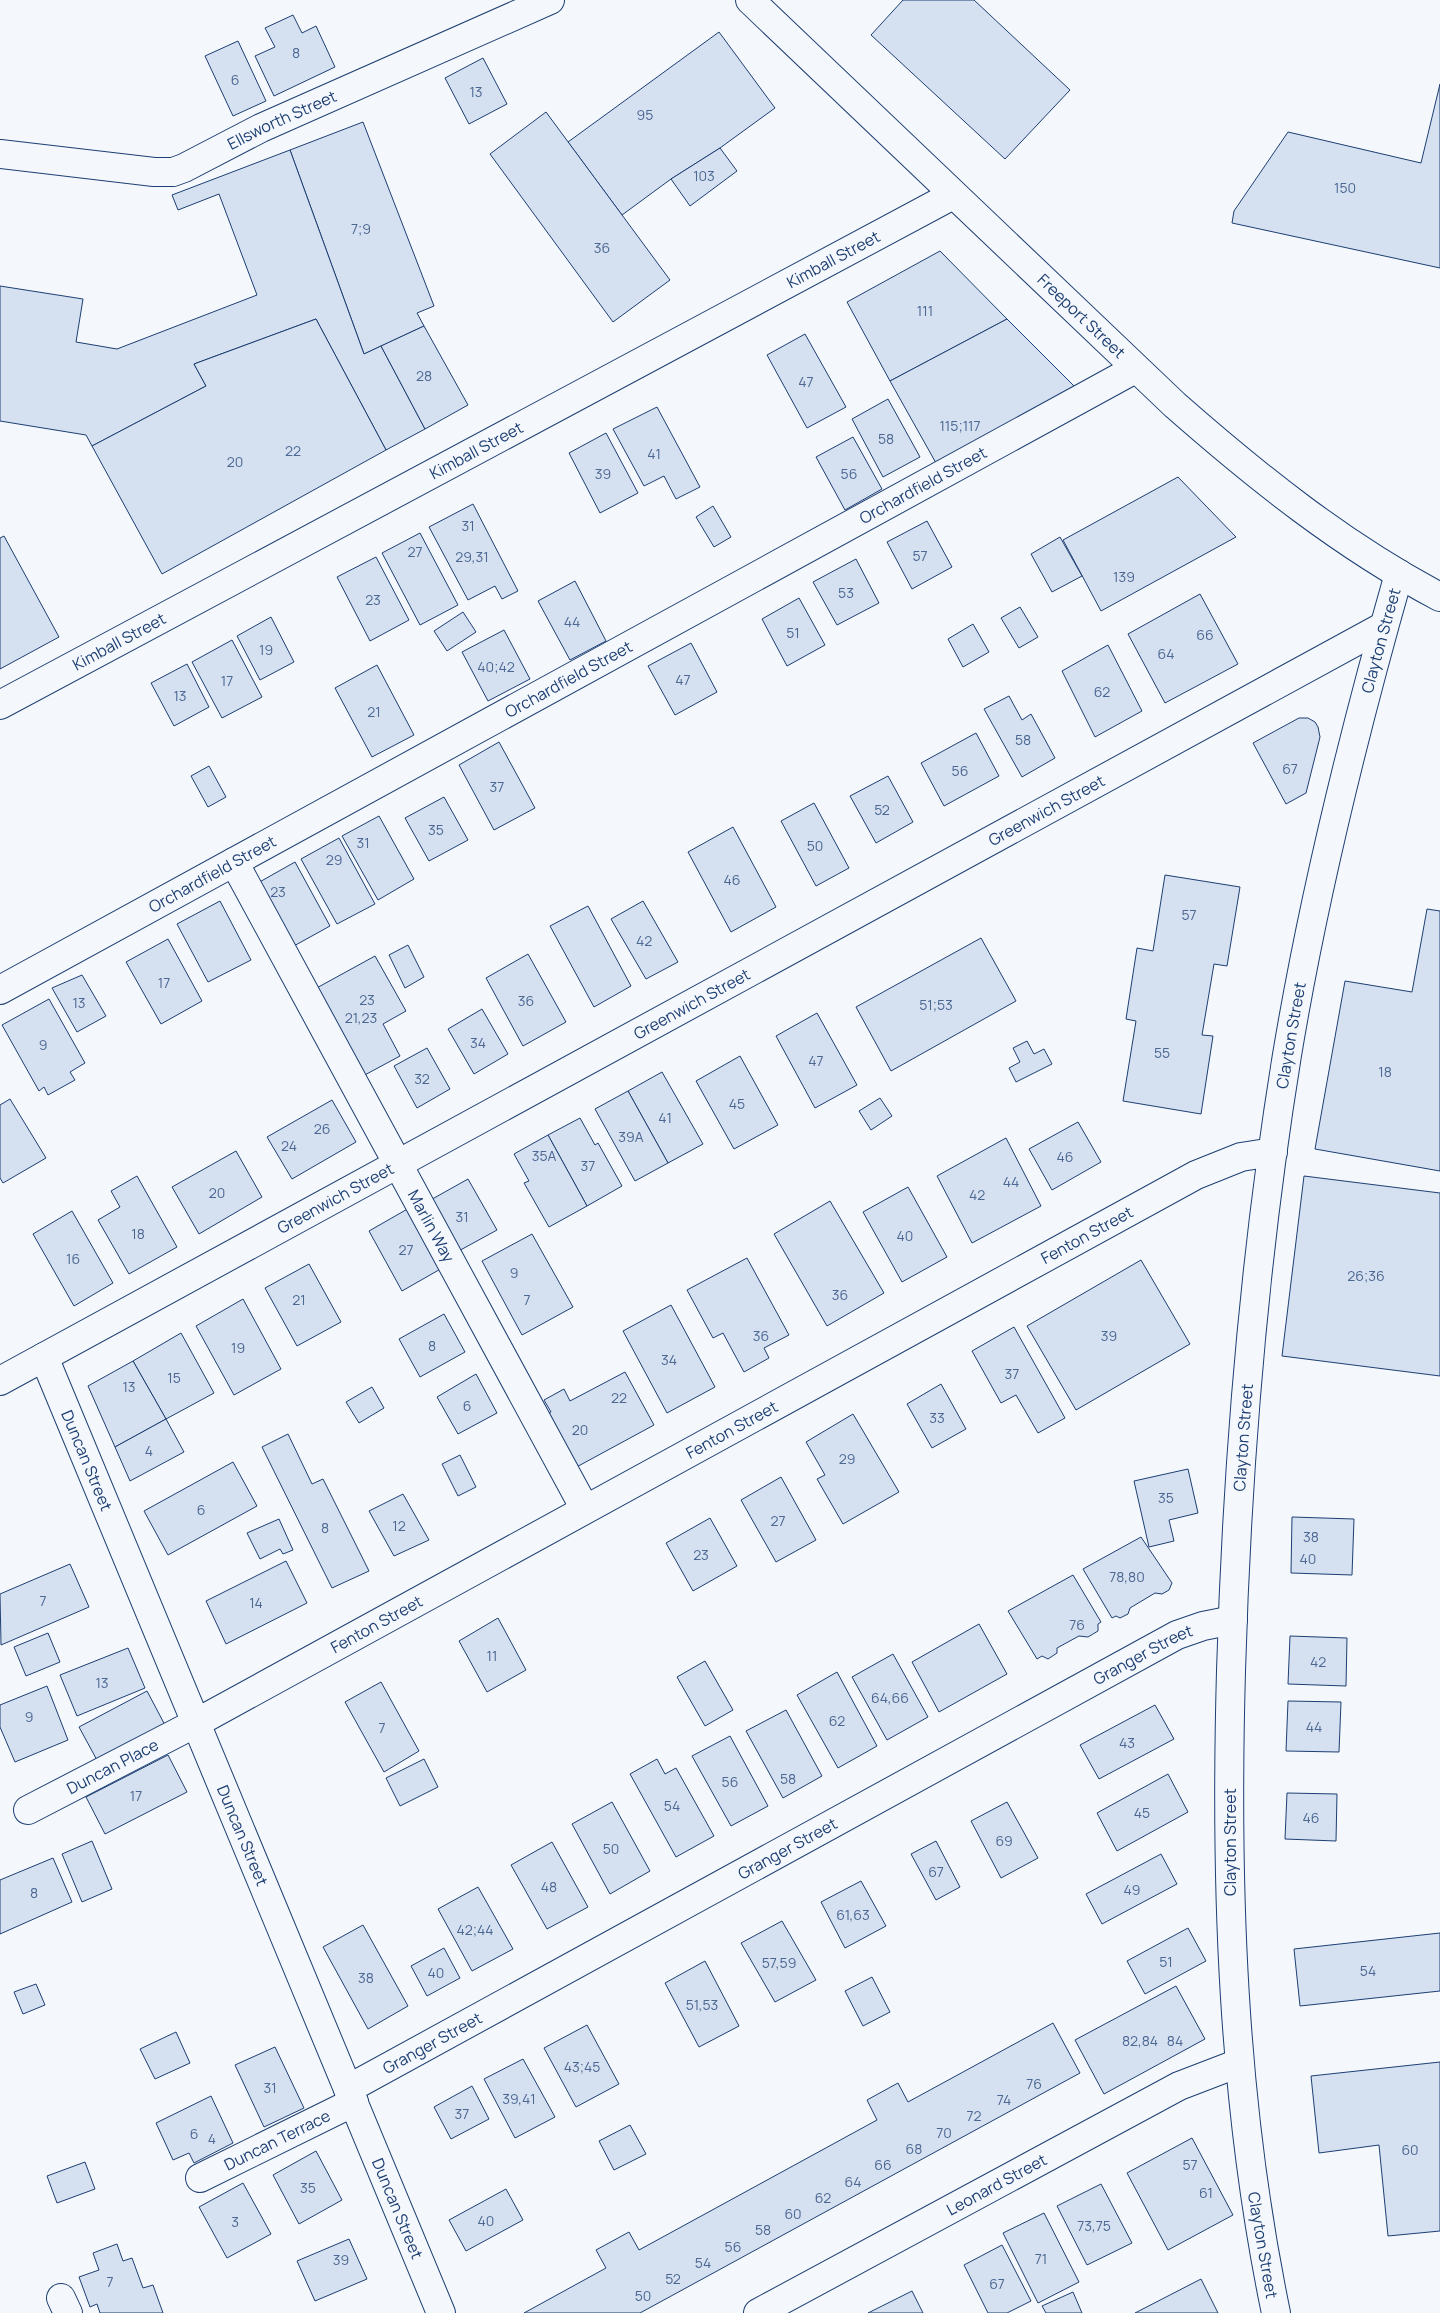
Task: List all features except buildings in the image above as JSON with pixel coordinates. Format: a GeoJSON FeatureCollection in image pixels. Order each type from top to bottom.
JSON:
{"type":"FeatureCollection","features":[{"type":"Feature","properties":{"kind":"street","name":"Ellsworth Street"},"geometry":{"type":"LineString","coordinates":[[0,154],[154,172],[173,172],[261,128],[550,0]]}},
{"type":"Feature","properties":{"kind":"street","name":"Freeport Street"},"geometry":{"type":"LineString","coordinates":[[750,0],[1135,369],[1247,467],[1334,532],[1399,574],[1440,597]]}},
{"type":"Feature","properties":{"kind":"street","name":"Kimball Street"},"geometry":{"type":"LineString","coordinates":[[0,705],[953,195]]}},
{"type":"Feature","properties":{"kind":"street","name":"Orchardfield Street"},"geometry":{"type":"LineString","coordinates":[[0,990],[1135,369]]}},
{"type":"Feature","properties":{"kind":"street","name":"Clayton Street"},"geometry":{"type":"LineString","coordinates":[[1276,2313],[1249,2162],[1239,2062],[1230,1883],[1230,1721],[1233,1620],[1246,1400],[1273,1152],[1295,1011],[1318,894],[1384,626],[1399,574]]}},
{"type":"Feature","properties":{"kind":"street","name":"Greenwich Street"},"geometry":{"type":"LineString","coordinates":[[0,1381],[1384,626]]}},
{"type":"Feature","properties":{"kind":"street","name":"Marlin Way"},"geometry":{"type":"LineString","coordinates":[[234,862],[585,1510]]}},
{"type":"Feature","properties":{"kind":"street","name":"Fenton Street"},"geometry":{"type":"LineString","coordinates":[[196,1723],[1196,1175],[1241,1157],[1273,1152]]}},
{"type":"Feature","properties":{"kind":"street","name":"Duncan Street"},"geometry":{"type":"LineString","coordinates":[[44,1357],[441,2313]]}},
{"type":"Feature","properties":{"kind":"street","name":"Granger Street"},"geometry":{"type":"LineString","coordinates":[[351,2095],[1176,1635],[1203,1626],[1233,1620]]}},
{"type":"Feature","properties":{"kind":"street","name":"Duncan Place"},"geometry":{"type":"LineString","coordinates":[[28,1810],[196,1723]]}},
{"type":"Feature","properties":{"kind":"street","name":"Leonard Street"},"geometry":{"type":"LineString","coordinates":[[758,2313],[1179,2086],[1239,2062]]}},
{"type":"Feature","properties":{"kind":"street","name":"Duncan Terrace"},"geometry":{"type":"LineString","coordinates":[[200,2178],[351,2095]]}}]}
